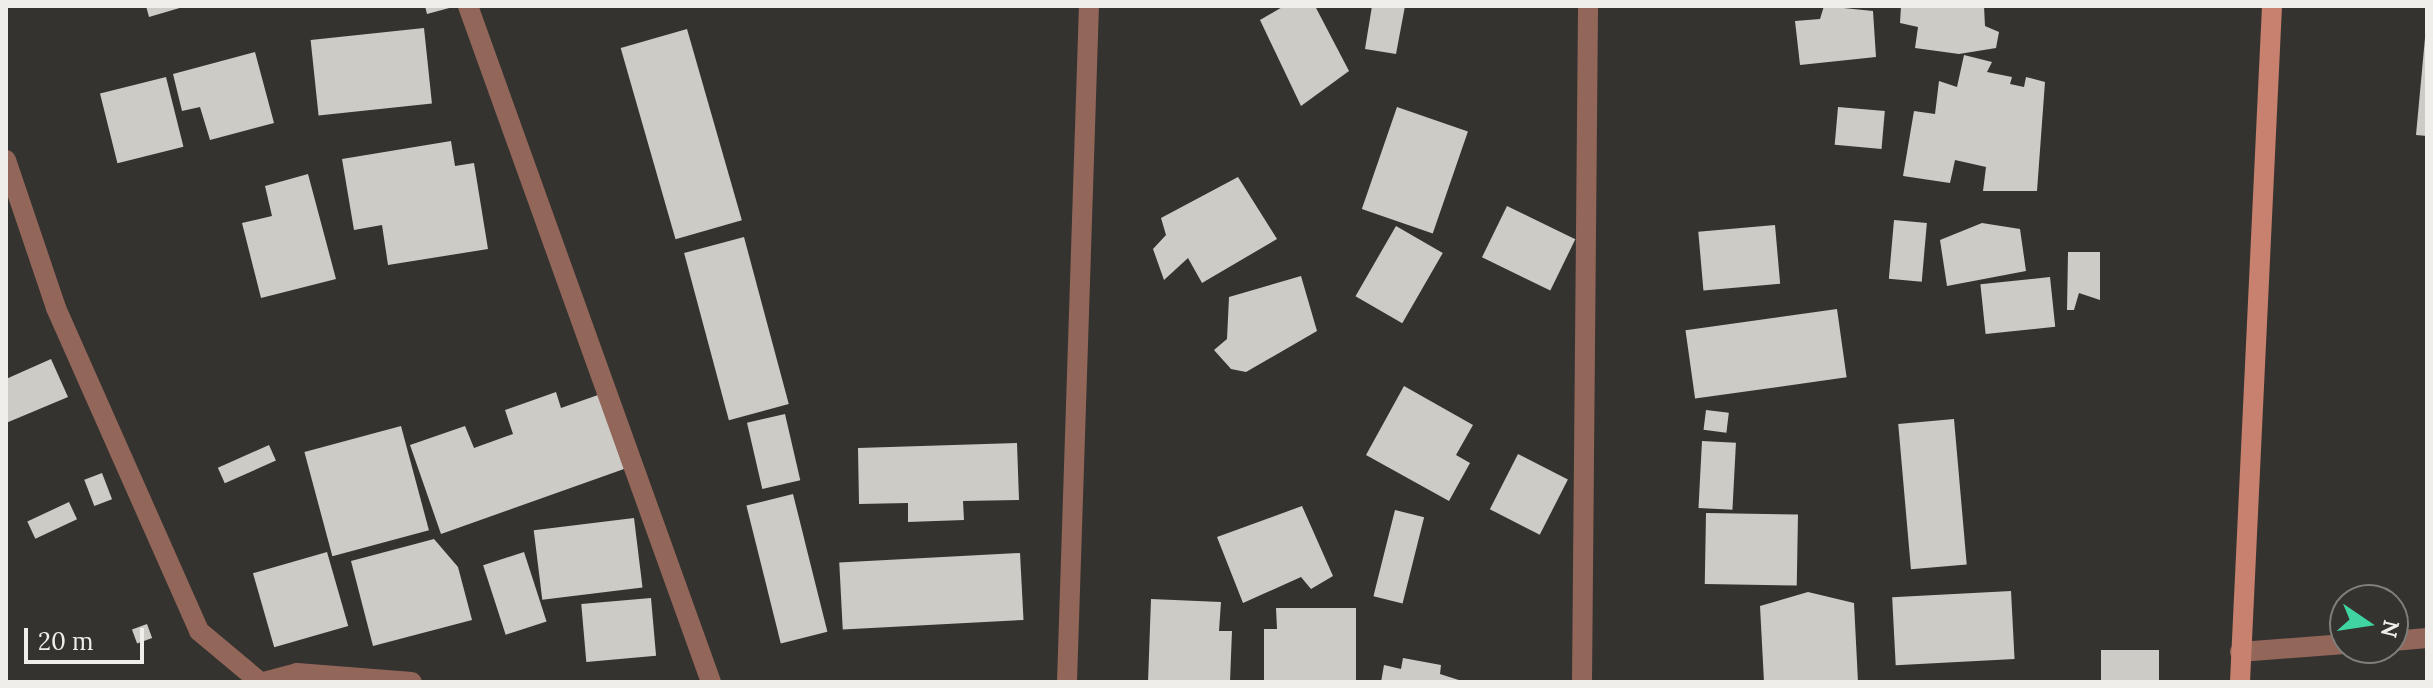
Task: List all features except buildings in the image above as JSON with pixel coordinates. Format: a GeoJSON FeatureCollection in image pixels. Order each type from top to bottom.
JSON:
{"type":"FeatureCollection","features":[{"type":"Feature","properties":{"kind":"main road"},"geometry":{"type":"LineString","coordinates":[[2240,682],[2272,6]]}},
{"type":"Feature","properties":{"kind":"street"},"geometry":{"type":"LineString","coordinates":[[468,6],[711,682]]}},
{"type":"Feature","properties":{"kind":"street"},"geometry":{"type":"LineString","coordinates":[[1067,682],[1089,6]]}},
{"type":"Feature","properties":{"kind":"street"},"geometry":{"type":"LineString","coordinates":[[1582,682],[1588,6]]}},
{"type":"Feature","properties":{"kind":"street"},"geometry":{"type":"LineString","coordinates":[[6,160],[56,308],[199,631],[262,682],[297,673],[412,682]]}},
{"type":"Feature","properties":{"kind":"street"},"geometry":{"type":"LineString","coordinates":[[2240,652],[2329,645]]}}]}
